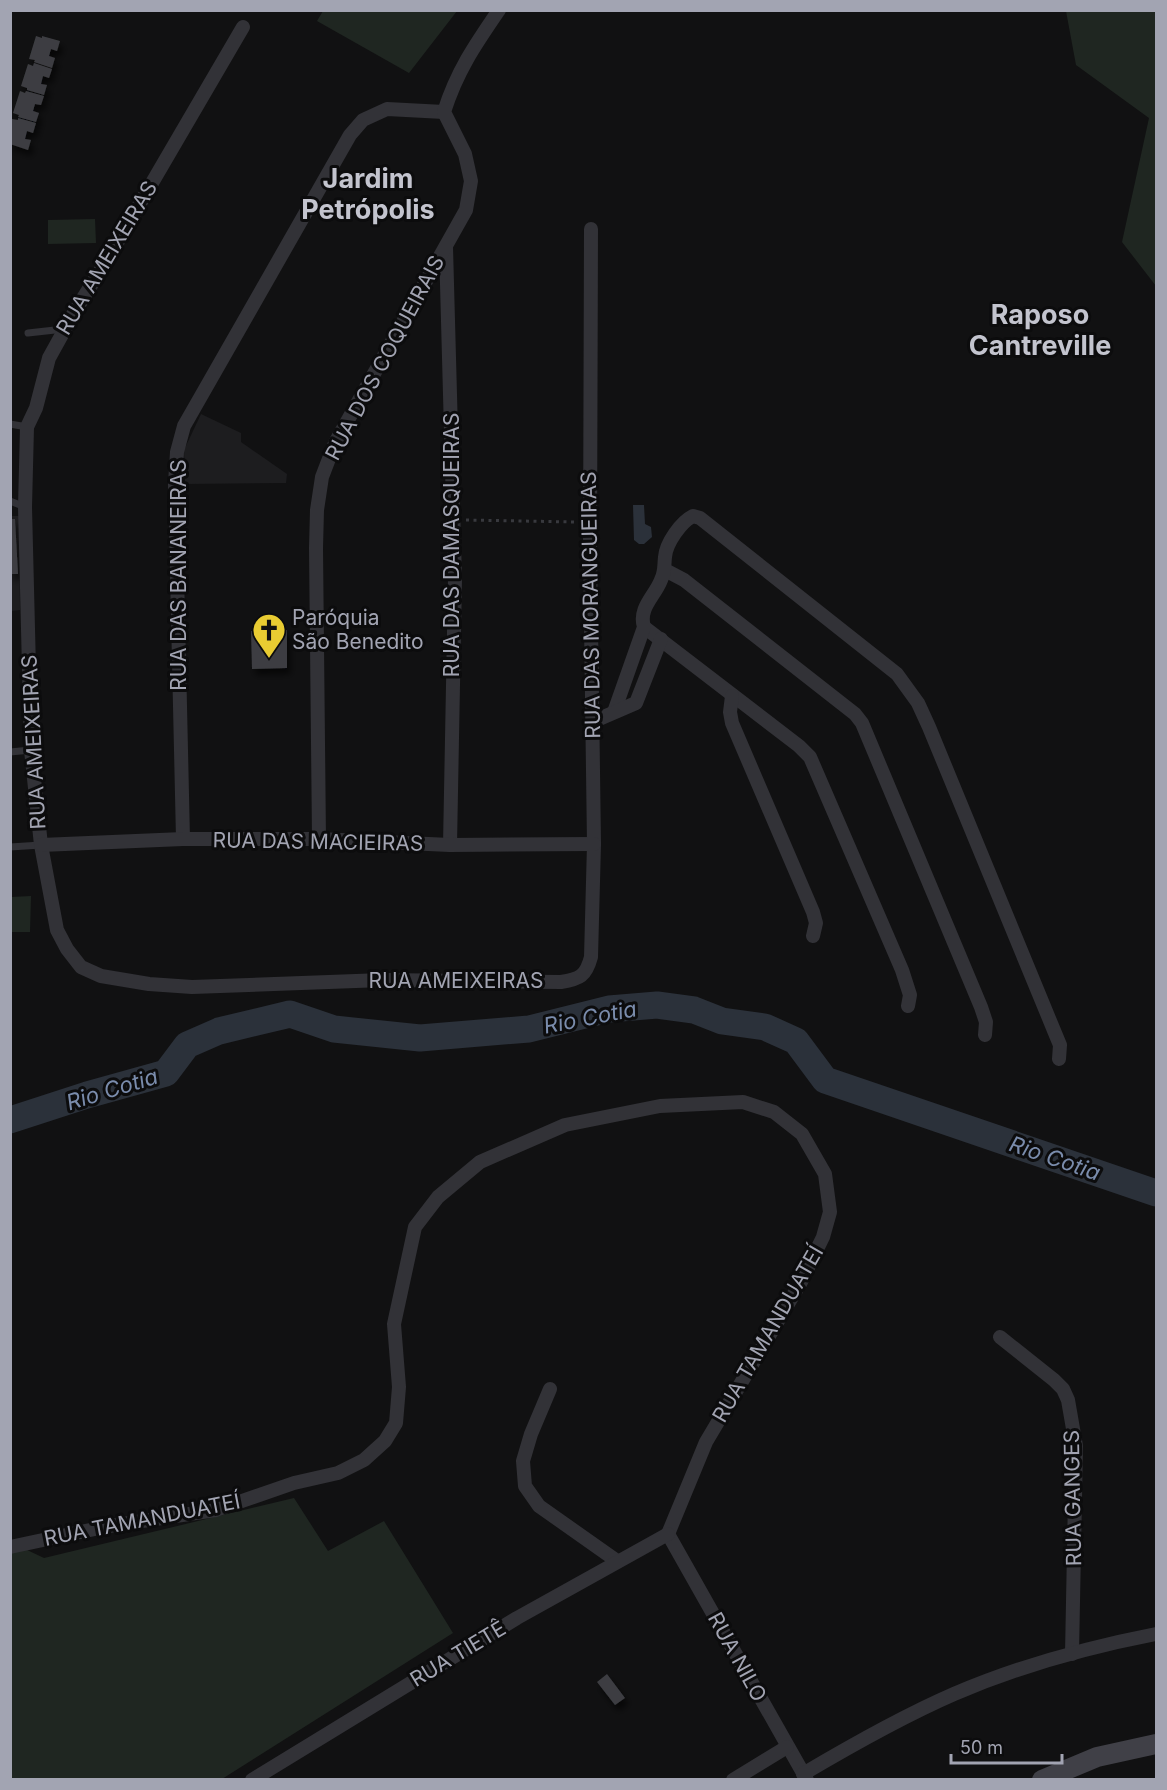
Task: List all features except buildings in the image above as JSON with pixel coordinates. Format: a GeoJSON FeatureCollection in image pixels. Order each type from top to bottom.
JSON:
{"type":"FeatureCollection","features":[{"type":"Feature","properties":{"kind":"street"},"geometry":{"type":"LineString","coordinates":[[444,112],[453,85],[469,54],[499,10]]}},
{"type":"Feature","properties":{"kind":"street","name":"RUA AMEIXEIRAS"},"geometry":{"type":"LineString","coordinates":[[243,27],[64,330],[49,358],[36,408],[27,428],[25,507],[31,750],[41,845],[57,930],[67,949],[81,967],[101,976],[148,984],[192,987],[383,980],[561,982],[580,978]]}},
{"type":"Feature","properties":{"kind":"street","name":"RUA DAS BANANEIRAS"},"geometry":{"type":"LineString","coordinates":[[183,839],[175,484],[177,452],[184,426],[350,135],[363,120],[387,109],[444,112]]}},
{"type":"Feature","properties":{"kind":"street","name":"RUA DOS COQUEIRAIS"},"geometry":{"type":"LineString","coordinates":[[319,839],[316,548],[317,510],[322,477],[335,443],[466,210],[471,181],[465,154],[444,112]]}},
{"type":"Feature","properties":{"kind":"street","name":"RUA DAS MORANGUEIRAS"},"geometry":{"type":"LineString","coordinates":[[580,978],[588,968],[591,957],[594,844],[590,523],[591,229]]}},
{"type":"Feature","properties":{"kind":"street","name":"RUA DAS DAMASQUEIRAS"},"geometry":{"type":"LineString","coordinates":[[446,246],[455,579],[450,845]]}},
{"type":"Feature","properties":{"kind":"street"},"geometry":{"type":"LineString","coordinates":[[614,712],[629,664],[644,627],[642,613],[661,583],[665,570],[665,556],[673,538],[688,519],[693,516],[700,518],[880,661],[908,687],[929,727],[1060,1045],[1059,1059]]}},
{"type":"Feature","properties":{"kind":"street"},"geometry":{"type":"LineString","coordinates":[[665,570],[684,580],[855,714],[862,723],[981,1007],[986,1022],[985,1035]]}},
{"type":"Feature","properties":{"kind":"street"},"geometry":{"type":"LineString","coordinates":[[644,627],[799,746],[810,757],[817,768],[907,982],[910,995],[908,1006]]}},
{"type":"Feature","properties":{"kind":"street"},"geometry":{"type":"LineString","coordinates":[[592,722],[636,703],[661,639]]}},
{"type":"Feature","properties":{"kind":"street"},"geometry":{"type":"LineString","coordinates":[[629,664],[647,670]]}},
{"type":"Feature","properties":{"kind":"street"},"geometry":{"type":"LineString","coordinates":[[732,696],[730,712],[732,723],[813,912],[816,923],[813,936]]}},
{"type":"Feature","properties":{"kind":"street","name":"RUA DAS MACIEIRAS"},"geometry":{"type":"LineString","coordinates":[[41,845],[183,839],[319,839],[450,845],[594,844]]}},
{"type":"Feature","properties":{"kind":"street","name":"RUA TAMANDUATEÍ"},"geometry":{"type":"LineString","coordinates":[[10,1547],[108,1526],[216,1510],[294,1483],[338,1473],[364,1460],[385,1441],[396,1423],[399,1388],[394,1324],[415,1227],[438,1197],[480,1162],[565,1125],[660,1106],[743,1102],[774,1112],[802,1134],[825,1174],[830,1212],[824,1237],[801,1282],[706,1442],[668,1534]]}},
{"type":"Feature","properties":{"kind":"street","name":"RUA GANGES"},"geometry":{"type":"LineString","coordinates":[[1000,1337],[1054,1380],[1063,1389],[1068,1400],[1076,1446],[1072,1654]]}},
{"type":"Feature","properties":{"kind":"street"},"geometry":{"type":"LineString","coordinates":[[550,1389],[531,1434],[523,1461],[525,1486],[539,1506],[617,1561]]}},
{"type":"Feature","properties":{"kind":"street","name":"RUA TIETÊ"},"geometry":{"type":"LineString","coordinates":[[252,1779],[452,1657],[668,1534]]}},
{"type":"Feature","properties":{"kind":"street","name":"RUA NILO"},"geometry":{"type":"LineString","coordinates":[[668,1534],[805,1777]]}},
{"type":"Feature","properties":{"kind":"street"},"geometry":{"type":"LineString","coordinates":[[805,1777],[877,1730],[955,1694],[1072,1654],[1156,1634]]}},
{"type":"Feature","properties":{"kind":"street"},"geometry":{"type":"LineString","coordinates":[[1042,1779],[1097,1757],[1156,1744]]}},
{"type":"Feature","properties":{"kind":"street"},"geometry":{"type":"LineString","coordinates":[[733,1779],[787,1747]]}},
{"type":"Feature","properties":{"kind":"lane"},"geometry":{"type":"LineString","coordinates":[[28,333],[64,330]]}},
{"type":"Feature","properties":{"kind":"lane"},"geometry":{"type":"LineString","coordinates":[[10,424],[27,428]]}},
{"type":"Feature","properties":{"kind":"lane"},"geometry":{"type":"LineString","coordinates":[[10,501],[25,507]]}},
{"type":"Feature","properties":{"kind":"lane"},"geometry":{"type":"LineString","coordinates":[[10,752],[31,750]]}},
{"type":"Feature","properties":{"kind":"lane"},"geometry":{"type":"LineString","coordinates":[[10,847],[41,845]]}},
{"type":"Feature","properties":{"kind":"path"},"geometry":{"type":"LineString","coordinates":[[454,520],[590,523]]}},
{"type":"Feature","properties":{"kind":"shaded area"},"geometry":{"type":"Polygon","coordinates":[[[323,11],[457,11],[409,73],[317,21],[323,11]]]}},
{"type":"Feature","properties":{"kind":"shaded area"},"geometry":{"type":"Polygon","coordinates":[[[1066,11],[1156,11],[1156,286],[1122,242],[1149,118],[1076,65],[1066,11]]]}},
{"type":"Feature","properties":{"kind":"shaded area"},"geometry":{"type":"Polygon","coordinates":[[[95,219],[96,243],[48,244],[48,220],[95,219]]]}},
{"type":"Feature","properties":{"kind":"shaded area"},"geometry":{"type":"Polygon","coordinates":[[[201,414],[241,433],[241,442],[287,474],[286,483],[185,484],[184,450],[201,414]]]}},
{"type":"Feature","properties":{"kind":"shaded area"},"geometry":{"type":"Polygon","coordinates":[[[633,505],[644,505],[645,524],[651,527],[652,537],[644,544],[639,544],[634,540],[633,505]]]}},
{"type":"Feature","properties":{"kind":"shaded area"},"geometry":{"type":"Polygon","coordinates":[[[11,516],[19,516],[20,610],[11,611],[11,516]]]}},
{"type":"Feature","properties":{"kind":"shaded area"},"geometry":{"type":"Polygon","coordinates":[[[31,896],[30,932],[12,932],[11,897],[31,896]]]}},
{"type":"Feature","properties":{"kind":"shaded area"},"geometry":{"type":"Polygon","coordinates":[[[294,1498],[328,1551],[384,1521],[453,1633],[222,1779],[11,1779],[10,1542],[44,1558],[294,1498]]]}},
{"type":"Feature","properties":{"kind":"waterway","name":"Rio Cotia"},"geometry":{"type":"LineString","coordinates":[[10,1120],[166,1073],[187,1045],[219,1031],[290,1014],[334,1029],[420,1038],[529,1029],[609,1009],[657,1005],[694,1010],[722,1021],[765,1027],[796,1041],[825,1080],[1156,1193]]}},
{"type":"Feature","properties":{"kind":"place","name":"Paróquia São Benedito"},"geometry":{"type":"Point","coordinates":[269,659]}},
{"type":"Feature","properties":{"kind":"district","name":"Jardim Petrópolis"},"geometry":{"type":"Point","coordinates":[368,194]}},
{"type":"Feature","properties":{"kind":"district","name":"Raposo Cantreville"},"geometry":{"type":"Point","coordinates":[1040,330]}}]}
